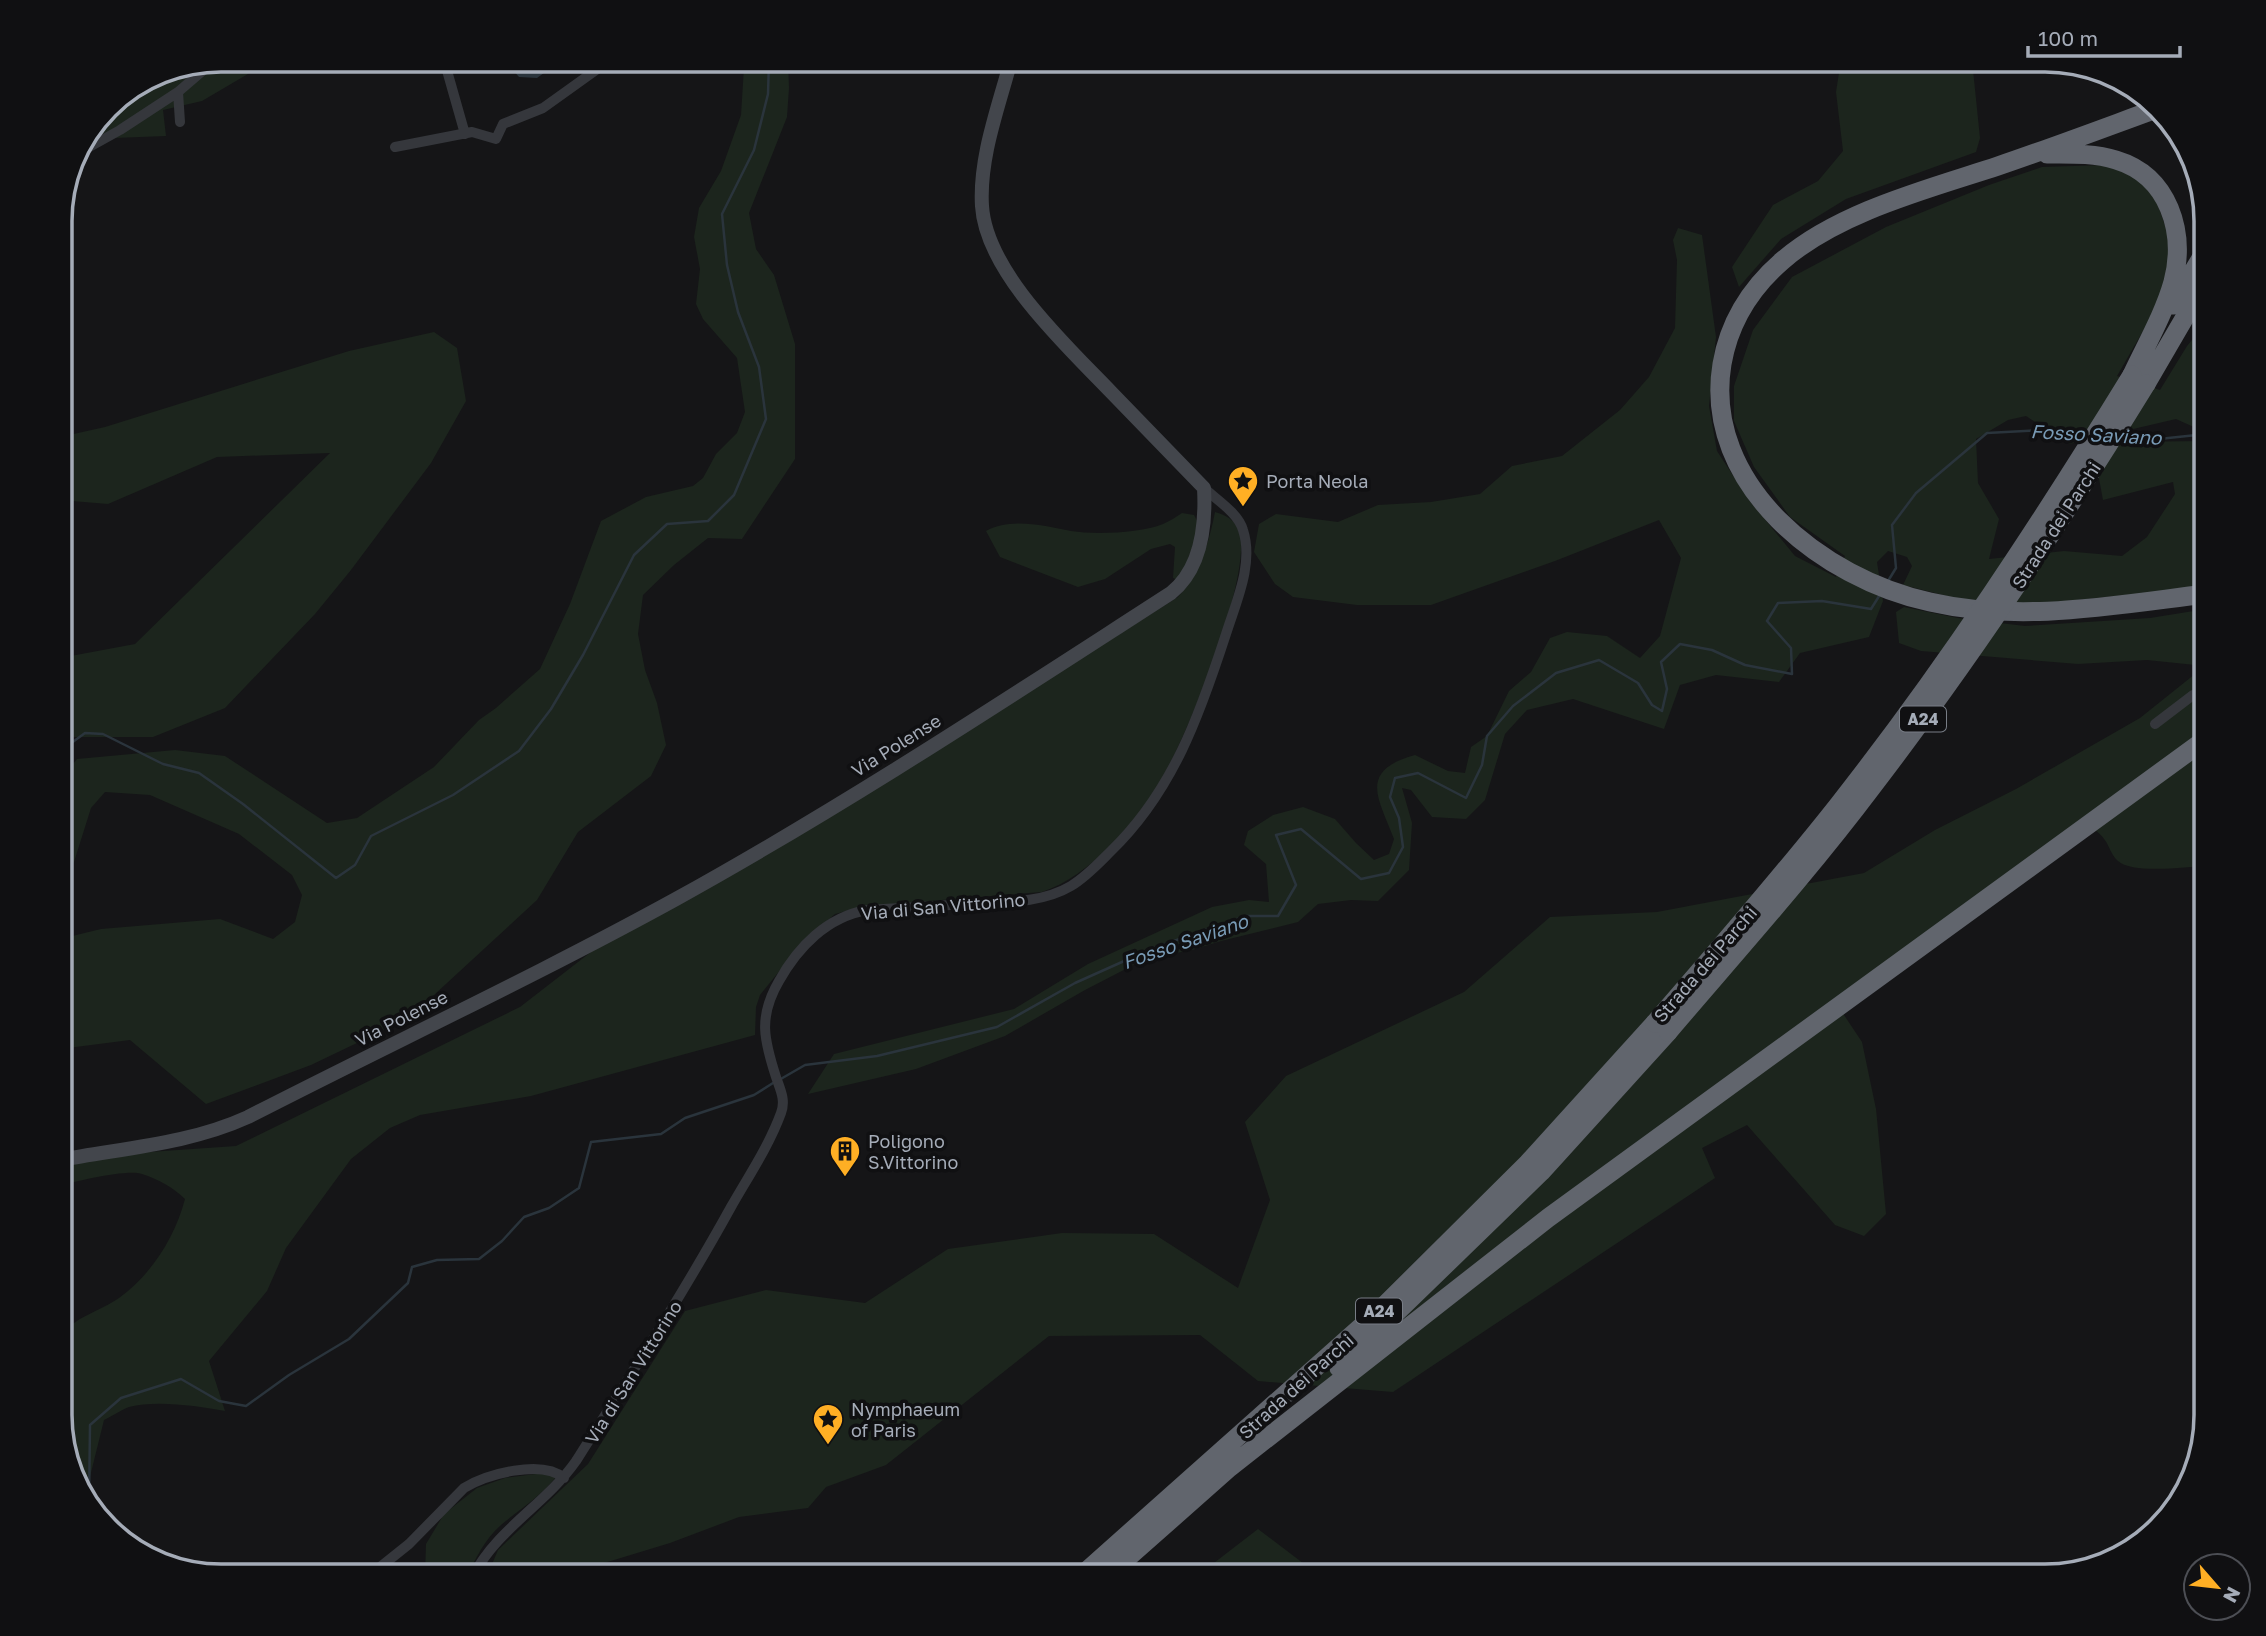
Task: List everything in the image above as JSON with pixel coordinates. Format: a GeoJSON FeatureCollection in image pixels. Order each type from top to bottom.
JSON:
{"type":"FeatureCollection","features":[{"type":"Feature","properties":{"kind":"highway"},"geometry":{"type":"LineString","coordinates":[[2147,111],[1872,210],[1824,232],[1796,250],[1753,291],[1736,320],[1724,352],[1720,380],[1722,420],[1730,452],[1750,485],[1774,514],[1793,532],[1840,565],[1875,584],[1919,600],[1972,609],[2026,612],[2070,610],[2194,596]]}},
{"type":"Feature","properties":{"kind":"highway"},"geometry":{"type":"LineString","coordinates":[[2032,154],[2083,154],[2128,164],[2153,181],[2169,206],[2177,239],[2174,279],[2139,379]]}},
{"type":"Feature","properties":{"kind":"highway","name":"Strada dei Parchi"},"geometry":{"type":"LineString","coordinates":[[2139,379],[2194,275]]}},
{"type":"Feature","properties":{"kind":"highway","name":"Strada dei Parchi"},"geometry":{"type":"LineString","coordinates":[[1122,1564],[1356,1352],[1577,1133],[1873,760],[2011,567],[2194,300]]}},
{"type":"Feature","properties":{"kind":"highway"},"geometry":{"type":"LineString","coordinates":[[1229,1468],[1556,1213],[2194,748]]}},
{"type":"Feature","properties":{"kind":"highway","name":"Strada dei Parchi"},"geometry":{"type":"LineString","coordinates":[[1096,1564],[1319,1366],[1398,1291],[1661,1027]]}},
{"type":"Feature","properties":{"kind":"street"},"geometry":{"type":"LineString","coordinates":[[447,72],[465,134]]}},
{"type":"Feature","properties":{"kind":"street"},"geometry":{"type":"LineString","coordinates":[[394,147],[472,132],[496,139],[503,124],[543,108],[593,72]]}},
{"type":"Feature","properties":{"kind":"street"},"geometry":{"type":"LineString","coordinates":[[1009,72],[989,146],[982,187],[984,217],[993,245],[1012,280],[1053,331],[1204,488]]}},
{"type":"Feature","properties":{"kind":"street"},"geometry":{"type":"LineString","coordinates":[[93,145],[178,92],[199,74]]}},
{"type":"Feature","properties":{"kind":"street"},"geometry":{"type":"LineString","coordinates":[[178,92],[180,122]]}},
{"type":"Feature","properties":{"kind":"street","name":"Via di San Vittorino"},"geometry":{"type":"LineString","coordinates":[[480,1564],[500,1536],[548,1496],[564,1478],[706,1253],[772,1133],[782,1111],[783,1099],[764,1029],[766,1009],[771,995],[793,960],[831,922],[843,915],[867,910],[1013,901],[1053,894],[1071,886],[1092,869],[1147,811],[1180,757],[1198,717],[1243,579],[1246,550],[1242,527],[1204,488]]}},
{"type":"Feature","properties":{"kind":"street","name":"Via Polense"},"geometry":{"type":"LineString","coordinates":[[72,1158],[193,1137],[233,1124],[597,941],[739,863],[989,711],[1174,590],[1186,577],[1200,545],[1205,522],[1204,488]]}},
{"type":"Feature","properties":{"kind":"street"},"geometry":{"type":"LineString","coordinates":[[2155,724],[2194,695]]}},
{"type":"Feature","properties":{"kind":"street"},"geometry":{"type":"LineString","coordinates":[[385,1564],[472,1483],[491,1475],[543,1469],[552,1469],[564,1478]]}},
{"type":"Feature","properties":{"kind":"shaded area"},"geometry":{"type":"Polygon","coordinates":[[[211,72],[252,72],[202,101],[163,110],[166,136],[114,138],[94,144],[115,115],[146,92],[164,83],[211,72]]]}},
{"type":"Feature","properties":{"kind":"shaded area"},"geometry":{"type":"Polygon","coordinates":[[[515,72],[545,72],[537,78],[519,77],[515,72]]]}},
{"type":"Feature","properties":{"kind":"shaded area"},"geometry":{"type":"Polygon","coordinates":[[[744,72],[788,72],[787,117],[749,213],[756,249],[774,275],[795,344],[795,459],[742,539],[708,538],[674,565],[643,595],[638,634],[666,745],[651,776],[578,832],[537,900],[409,1018],[311,1065],[206,1104],[130,1040],[72,1047],[72,936],[101,929],[220,919],[273,939],[295,922],[302,895],[292,875],[239,834],[150,795],[105,792],[91,808],[72,864],[72,765],[77,759],[175,750],[225,756],[327,823],[357,818],[434,767],[479,720],[540,669],[570,604],[601,521],[646,497],[693,486],[703,478],[716,454],[737,433],[745,412],[737,358],[703,319],[696,304],[700,269],[694,237],[699,208],[721,171],[741,115],[744,72]]]}},
{"type":"Feature","properties":{"kind":"shaded area"},"geometry":{"type":"Polygon","coordinates":[[[1839,72],[1973,72],[1980,138],[1976,152],[1846,199],[1781,239],[1739,287],[1732,267],[1773,205],[1818,181],[1843,151],[1836,92],[1839,72]]]}},
{"type":"Feature","properties":{"kind":"shaded area"},"geometry":{"type":"Polygon","coordinates":[[[2105,165],[2133,176],[2148,186],[2158,205],[2171,243],[2165,293],[2117,376],[2160,390],[2194,338],[2194,427],[2176,419],[2069,444],[2026,416],[2008,420],[1976,439],[1978,483],[1999,519],[1989,559],[2064,551],[2122,556],[2147,537],[2175,494],[2173,482],[2103,500],[2097,468],[2121,442],[2194,441],[2194,588],[2026,605],[1955,598],[1903,585],[1912,566],[1907,557],[1888,551],[1877,562],[1883,601],[1869,637],[1800,653],[1779,682],[1716,675],[1680,685],[1664,729],[1573,699],[1527,710],[1505,734],[1485,800],[1466,819],[1432,817],[1411,790],[1402,788],[1412,823],[1409,870],[1378,901],[1351,900],[1318,904],[1298,922],[1192,950],[1145,959],[1005,1036],[916,1069],[808,1094],[834,1054],[1014,1009],[1088,964],[1212,907],[1249,900],[1269,902],[1266,864],[1244,845],[1248,831],[1273,815],[1303,807],[1335,819],[1374,860],[1389,854],[1394,839],[1377,788],[1385,769],[1415,755],[1448,771],[1465,773],[1471,747],[1487,736],[1509,691],[1531,672],[1550,638],[1567,632],[1607,636],[1640,658],[1660,636],[1681,558],[1659,520],[1431,605],[1357,605],[1293,597],[1275,584],[1254,552],[1259,524],[1276,514],[1338,522],[1378,505],[1431,502],[1480,494],[1512,466],[1562,456],[1620,410],[1649,377],[1675,328],[1677,260],[1673,240],[1678,228],[1702,235],[1716,337],[1709,406],[1717,451],[1749,500],[1795,556],[1836,577],[1845,556],[1790,517],[1754,467],[1734,421],[1734,386],[1753,330],[1792,277],[1886,227],[1989,185],[2042,167],[2105,165]]]}},
{"type":"Feature","properties":{"kind":"shaded area"},"geometry":{"type":"Polygon","coordinates":[[[434,332],[457,348],[466,401],[431,463],[315,614],[225,708],[153,737],[72,737],[72,656],[135,644],[330,453],[217,457],[108,504],[72,501],[72,434],[105,427],[349,351],[434,332]]]}},
{"type":"Feature","properties":{"kind":"shaded area"},"geometry":{"type":"Polygon","coordinates":[[[1215,512],[1223,515],[1235,524],[1239,531],[1241,552],[1237,582],[1214,657],[1185,732],[1160,782],[1138,815],[1094,861],[1077,874],[1042,892],[866,906],[835,914],[803,942],[760,995],[756,1007],[755,1035],[531,1096],[420,1115],[390,1128],[351,1159],[286,1248],[267,1291],[209,1361],[225,1411],[152,1404],[129,1407],[104,1420],[88,1483],[77,1454],[72,1425],[72,1325],[119,1298],[142,1278],[161,1254],[185,1199],[160,1181],[142,1174],[126,1173],[72,1183],[72,1163],[120,1154],[236,1146],[520,1007],[600,945],[991,715],[1178,597],[1192,578],[1210,535],[1215,512]]]}},
{"type":"Feature","properties":{"kind":"shaded area"},"geometry":{"type":"Polygon","coordinates":[[[1182,513],[1194,515],[1200,526],[1180,581],[1173,578],[1175,547],[1170,544],[1151,549],[1105,579],[1078,587],[1000,557],[986,531],[1006,524],[1017,524],[1081,532],[1131,531],[1163,524],[1182,513]]]}},
{"type":"Feature","properties":{"kind":"shaded area"},"geometry":{"type":"Polygon","coordinates":[[[1904,607],[1958,618],[2025,626],[2150,618],[2194,611],[2194,665],[2147,660],[2078,664],[1921,651],[1899,643],[1896,612],[1904,607]]]}},
{"type":"Feature","properties":{"kind":"shaded area"},"geometry":{"type":"Polygon","coordinates":[[[2194,675],[2194,743],[1842,1012],[1862,1042],[1876,1109],[1886,1214],[1864,1236],[1835,1225],[1747,1125],[1702,1148],[1715,1178],[1393,1392],[1258,1381],[1200,1335],[1049,1336],[886,1465],[826,1487],[808,1508],[739,1517],[670,1543],[601,1564],[492,1564],[498,1550],[588,1464],[685,1311],[766,1290],[865,1303],[948,1249],[1062,1233],[1154,1234],[1238,1288],[1270,1200],[1245,1122],[1286,1076],[1464,992],[1550,917],[1657,912],[1864,873],[1935,830],[2016,789],[2140,718],[2194,675]]]}},
{"type":"Feature","properties":{"kind":"shaded area"},"geometry":{"type":"Polygon","coordinates":[[[2194,757],[2194,867],[2147,869],[2125,865],[2112,854],[2104,839],[2095,830],[2194,757]]]}},
{"type":"Feature","properties":{"kind":"shaded area"},"geometry":{"type":"Polygon","coordinates":[[[551,1472],[556,1477],[537,1497],[495,1530],[473,1564],[425,1564],[426,1544],[444,1514],[477,1488],[505,1478],[551,1472]]]}},
{"type":"Feature","properties":{"kind":"shaded area"},"geometry":{"type":"Polygon","coordinates":[[[1258,1529],[1304,1564],[1213,1564],[1258,1529]]]}},
{"type":"Feature","properties":{"kind":"waterway"},"geometry":{"type":"LineString","coordinates":[[72,743],[85,733],[103,734],[163,764],[199,773],[243,804],[336,878],[355,865],[371,836],[453,795],[519,751],[551,709],[583,655],[634,555],[667,524],[708,521],[734,495],[766,419],[759,367],[738,312],[727,265],[722,214],[754,150],[768,94],[769,72]]}},
{"type":"Feature","properties":{"kind":"waterway","name":"Fosso Saviano"},"geometry":{"type":"LineString","coordinates":[[1888,581],[1896,568],[1892,525],[1916,493],[1987,433],[2041,430],[2086,432]]}},
{"type":"Feature","properties":{"kind":"waterway","name":"Fosso Saviano"},"geometry":{"type":"LineString","coordinates":[[2124,435],[2159,439],[2194,435]]}},
{"type":"Feature","properties":{"kind":"waterway","name":"Fosso Saviano"},"geometry":{"type":"LineString","coordinates":[[779,1080],[805,1065],[877,1056],[997,1027],[1075,983],[1151,949],[1246,916],[1278,916],[1296,885],[1276,835],[1301,829],[1361,879],[1389,873],[1403,847],[1399,818],[1390,797],[1395,778],[1418,773],[1466,798],[1482,765],[1487,736],[1513,706],[1556,673],[1599,660],[1638,683],[1652,705],[1662,711],[1667,689],[1661,662],[1680,644],[1712,650],[1745,665],[1792,674],[1791,648],[1767,621],[1778,603],[1822,601],[1871,609],[1881,593]]}},
{"type":"Feature","properties":{"kind":"waterway","name":"Fosso Saviano"},"geometry":{"type":"LineString","coordinates":[[89,1485],[90,1425],[121,1398],[181,1379],[219,1401],[246,1406],[289,1375],[349,1339],[408,1283],[412,1267],[437,1260],[479,1259],[502,1241],[524,1217],[549,1208],[579,1188],[591,1142],[661,1134],[685,1118],[754,1095],[773,1083]]}},
{"type":"Feature","properties":{"kind":"place","name":"Porta Neola"},"geometry":{"type":"Point","coordinates":[1243,508]}},
{"type":"Feature","properties":{"kind":"place","name":"Poligono S.Vittorino"},"geometry":{"type":"Point","coordinates":[845,1178]}},
{"type":"Feature","properties":{"kind":"place","name":"Nymphaeum of Paris"},"geometry":{"type":"Point","coordinates":[828,1446]}}]}
